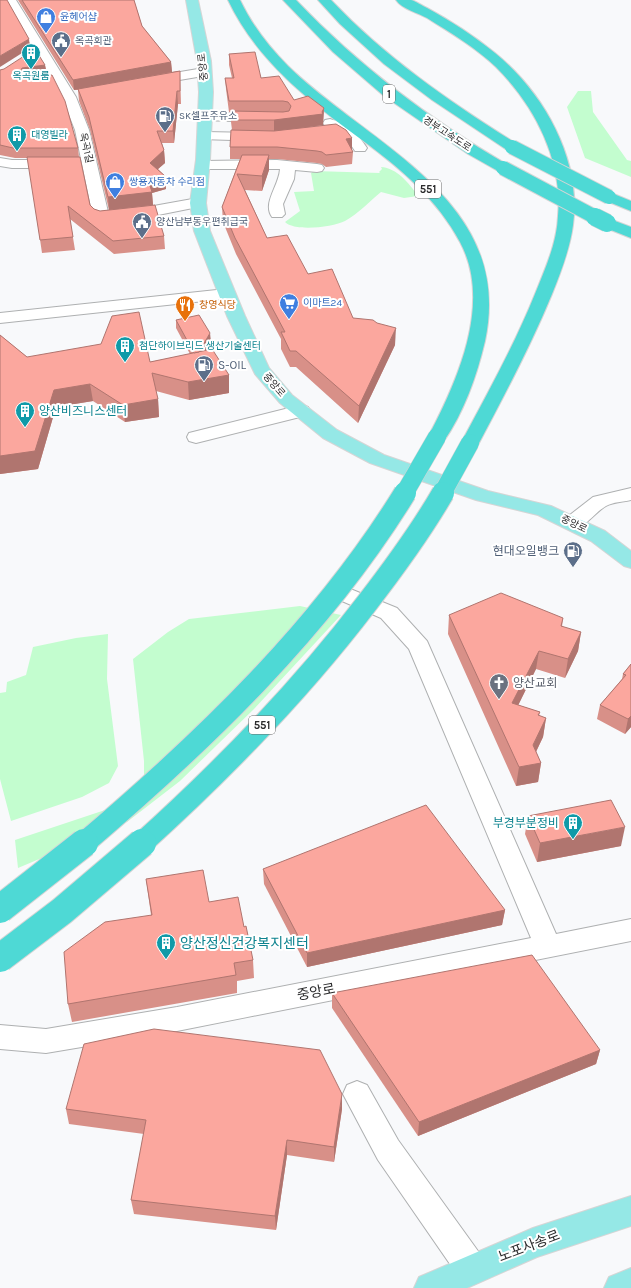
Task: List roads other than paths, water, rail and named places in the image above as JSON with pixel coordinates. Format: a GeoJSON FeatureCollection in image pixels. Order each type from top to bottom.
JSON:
{"type":"FeatureCollection","features":[{"type":"Feature","properties":{"kind":"highway","name":"551"},"geometry":{"type":"LineString","coordinates":[[0,909],[41,878],[142,795],[273,665],[331,596],[375,538],[437,437],[465,381],[475,351],[481,322],[482,294],[478,270],[467,240],[454,218],[432,193],[396,160],[348,125],[280,65],[255,37],[242,18],[234,0]]}},
{"type":"Feature","properties":{"kind":"highway","name":"경부고속도로"},"geometry":{"type":"LineString","coordinates":[[289,0],[332,46],[359,70],[433,126],[553,196],[607,223],[631,233]]}},
{"type":"Feature","properties":{"kind":"highway","name":"경부고속도로"},"geometry":{"type":"LineString","coordinates":[[324,0],[378,53],[408,78],[512,147],[552,169],[631,206]]}},
{"type":"Feature","properties":{"kind":"highway","name":"551"},"geometry":{"type":"LineString","coordinates":[[0,958],[52,920],[146,841],[217,773],[284,703],[345,632],[392,569],[432,510],[500,388],[535,316],[557,259],[564,232],[566,208],[565,179],[557,152],[546,125],[538,107],[524,88],[504,67],[471,40],[402,0]]}},
{"type":"Feature","properties":{"kind":"main road","name":"중앙로"},"geometry":{"type":"LineString","coordinates":[[192,0],[199,34],[204,72],[206,117],[198,203],[202,231],[226,294],[261,370],[286,399],[330,434],[377,459],[483,496],[544,510],[598,536],[631,561]]}},
{"type":"Feature","properties":{"kind":"main road","name":"노포사송로"},"geometry":{"type":"LineString","coordinates":[[430,1288],[533,1243],[631,1211]]}},
{"type":"Feature","properties":{"kind":"main road"},"geometry":{"type":"LineString","coordinates":[[620,1288],[631,1284]]}},
{"type":"Feature","properties":{"kind":"street","name":"옥곡1길"},"geometry":{"type":"LineString","coordinates":[[10,0],[33,54],[50,80],[69,96],[82,130],[101,217],[148,212],[198,203]]}},
{"type":"Feature","properties":{"kind":"street"},"geometry":{"type":"LineString","coordinates":[[136,84],[204,72]]}},
{"type":"Feature","properties":{"kind":"street"},"geometry":{"type":"LineString","coordinates":[[69,96],[84,94]]}},
{"type":"Feature","properties":{"kind":"street"},"geometry":{"type":"LineString","coordinates":[[206,117],[270,118]]}},
{"type":"Feature","properties":{"kind":"street"},"geometry":{"type":"LineString","coordinates":[[319,132],[335,126],[354,138],[360,148]]}},
{"type":"Feature","properties":{"kind":"street"},"geometry":{"type":"LineString","coordinates":[[205,136],[274,137]]}},
{"type":"Feature","properties":{"kind":"street"},"geometry":{"type":"LineString","coordinates":[[0,162],[12,164],[89,164]]}},
{"type":"Feature","properties":{"kind":"street"},"geometry":{"type":"LineString","coordinates":[[202,165],[288,165],[317,168]]}},
{"type":"Feature","properties":{"kind":"street"},"geometry":{"type":"LineString","coordinates":[[277,214],[275,204],[287,178],[288,165]]}},
{"type":"Feature","properties":{"kind":"street"},"geometry":{"type":"LineString","coordinates":[[0,318],[226,294]]}},
{"type":"Feature","properties":{"kind":"street"},"geometry":{"type":"LineString","coordinates":[[196,437],[301,411]]}},
{"type":"Feature","properties":{"kind":"street"},"geometry":{"type":"LineString","coordinates":[[573,523],[600,500],[631,494]]}},
{"type":"Feature","properties":{"kind":"street"},"geometry":{"type":"LineString","coordinates":[[343,593],[389,613],[419,646],[548,946]]}},
{"type":"Feature","properties":{"kind":"street","name":"중앙로"},"geometry":{"type":"LineString","coordinates":[[0,1037],[8,1039],[46,1041],[65,1038],[177,1019],[631,930]]}},
{"type":"Feature","properties":{"kind":"street"},"geometry":{"type":"LineString","coordinates":[[357,1094],[388,1150],[472,1270]]}},
{"type":"Feature","properties":{"kind":"place","name":"윤헤어샵"},"geometry":{"type":"Point","coordinates":[46,34]}},
{"type":"Feature","properties":{"kind":"place","name":"옥곡회관"},"geometry":{"type":"Point","coordinates":[61,58]}},
{"type":"Feature","properties":{"kind":"place","name":"옥곡원룸"},"geometry":{"type":"Point","coordinates":[31,70]}},
{"type":"Feature","properties":{"kind":"place","name":"SK셀프주유소"},"geometry":{"type":"Point","coordinates":[165,133]}},
{"type":"Feature","properties":{"kind":"place","name":"대영빌라"},"geometry":{"type":"Point","coordinates":[17,152]}},
{"type":"Feature","properties":{"kind":"place","name":"쌍용자동차 수리점"},"geometry":{"type":"Point","coordinates":[115,199]}},
{"type":"Feature","properties":{"kind":"place","name":"양산남부동우편취급국"},"geometry":{"type":"Point","coordinates":[142,239]}},
{"type":"Feature","properties":{"kind":"place","name":"이마트24"},"geometry":{"type":"Point","coordinates":[289,320]}},
{"type":"Feature","properties":{"kind":"place","name":"창영식당"},"geometry":{"type":"Point","coordinates":[185,322]}},
{"type":"Feature","properties":{"kind":"place","name":"첨단하이브리드 생산기술센터"},"geometry":{"type":"Point","coordinates":[125,363]}},
{"type":"Feature","properties":{"kind":"place","name":"S-OIL"},"geometry":{"type":"Point","coordinates":[204,382]}},
{"type":"Feature","properties":{"kind":"place","name":"양산비즈니스센터"},"geometry":{"type":"Point","coordinates":[25,428]}},
{"type":"Feature","properties":{"kind":"place","name":"현대오일뱅크"},"geometry":{"type":"Point","coordinates":[573,568]}},
{"type":"Feature","properties":{"kind":"place","name":"양산교회"},"geometry":{"type":"Point","coordinates":[499,700]}},
{"type":"Feature","properties":{"kind":"place","name":"부경부분정비"},"geometry":{"type":"Point","coordinates":[573,840]}},
{"type":"Feature","properties":{"kind":"place","name":"양산정신건강복지센터"},"geometry":{"type":"Point","coordinates":[166,960]}}]}
